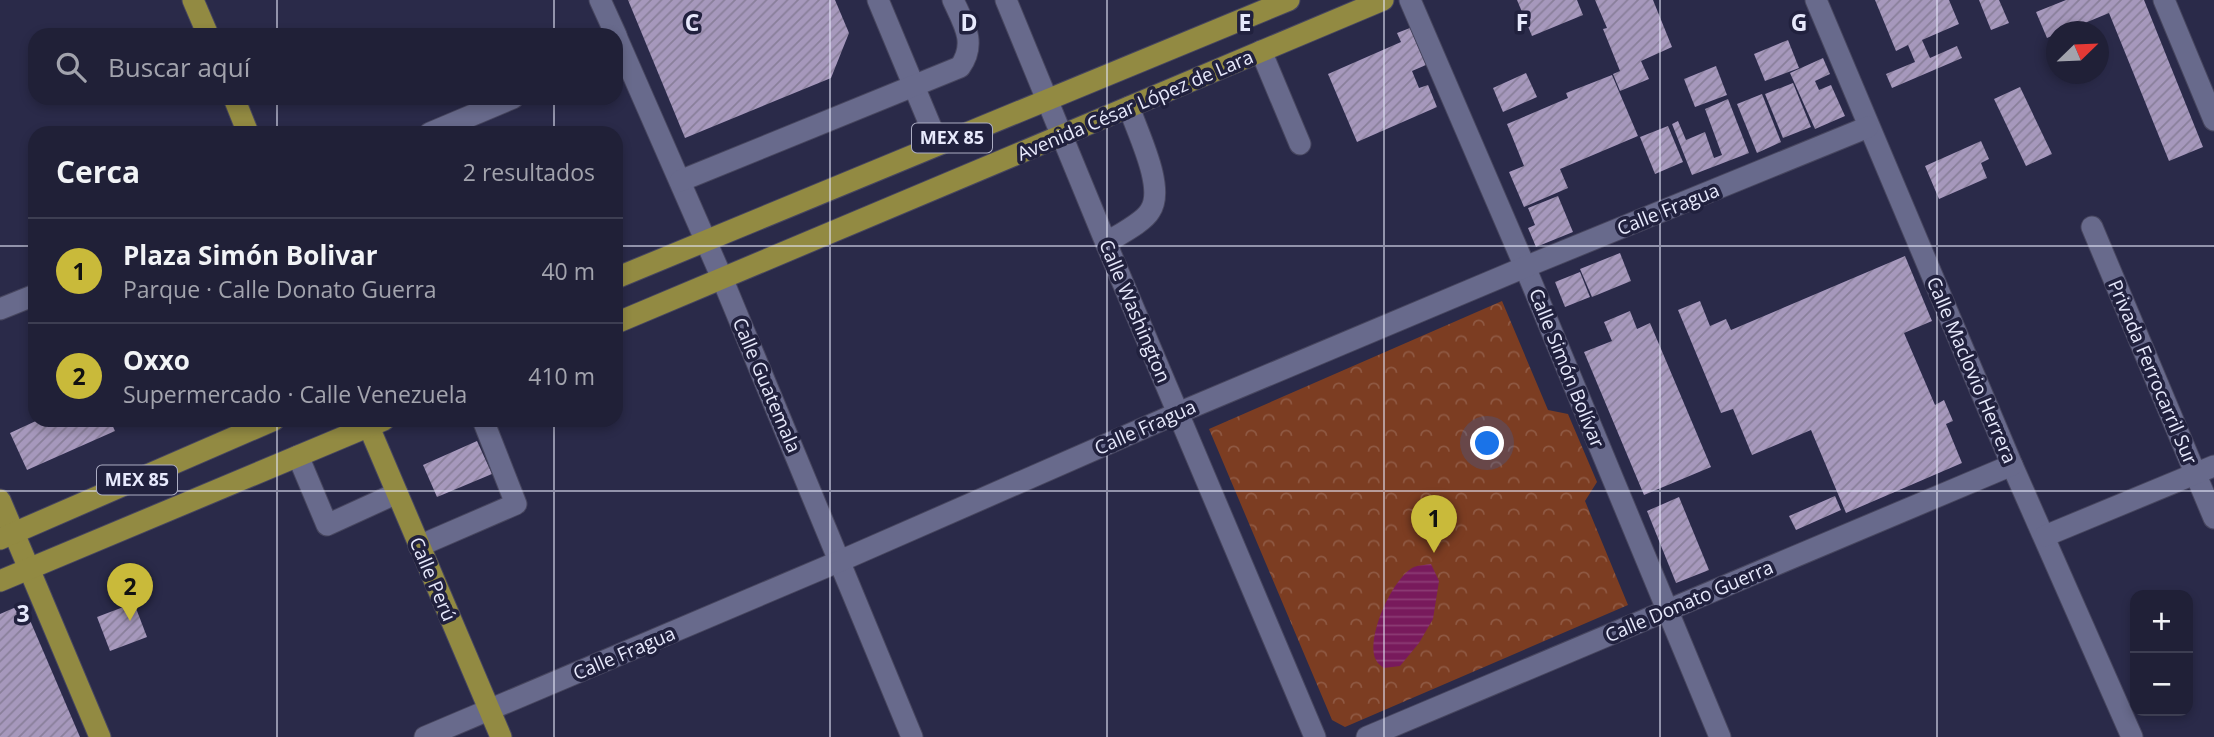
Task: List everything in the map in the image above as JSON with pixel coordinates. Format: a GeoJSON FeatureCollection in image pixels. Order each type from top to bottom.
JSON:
{"type":"FeatureCollection","features":[{"type":"Feature","properties":{"kind":"main road"},"geometry":{"type":"LineString","coordinates":[[193,0],[205,28]]}},
{"type":"Feature","properties":{"kind":"main road","name":"Avenida César López de Lara"},"geometry":{"type":"LineString","coordinates":[[623,275],[1289,0]]}},
{"type":"Feature","properties":{"kind":"main road","name":"Avenida César López de Lara"},"geometry":{"type":"LineString","coordinates":[[623,320],[1383,0]]}},
{"type":"Feature","properties":{"kind":"main road"},"geometry":{"type":"LineString","coordinates":[[237,105],[245,126]]}},
{"type":"Feature","properties":{"kind":"main road","name":"MEX 85"},"geometry":{"type":"LineString","coordinates":[[7,536],[258,427]]}},
{"type":"Feature","properties":{"kind":"main road","name":"MEX 85"},"geometry":{"type":"LineString","coordinates":[[0,581],[362,427]]}},
{"type":"Feature","properties":{"kind":"main road","name":"Calle Perú"},"geometry":{"type":"LineString","coordinates":[[375,427],[397,494],[501,737]]}},
{"type":"Feature","properties":{"kind":"main road"},"geometry":{"type":"LineString","coordinates":[[0,500],[7,536],[30,569],[100,737]]}},
{"type":"Feature","properties":{"kind":"street","name":"Calle Guatemala"},"geometry":{"type":"LineString","coordinates":[[600,0],[611,28]]}},
{"type":"Feature","properties":{"kind":"street"},"geometry":{"type":"LineString","coordinates":[[878,0],[938,144]]}},
{"type":"Feature","properties":{"kind":"street"},"geometry":{"type":"LineString","coordinates":[[680,181],[954,70],[964,61],[969,45],[953,0]]}},
{"type":"Feature","properties":{"kind":"street","name":"Calle Washington"},"geometry":{"type":"LineString","coordinates":[[1006,0],[1315,737]]}},
{"type":"Feature","properties":{"kind":"street","name":"Calle Simón Bolívar"},"geometry":{"type":"LineString","coordinates":[[1410,0],[1525,267],[1720,737]]}},
{"type":"Feature","properties":{"kind":"street","name":"Calle Maclovio Herrera"},"geometry":{"type":"LineString","coordinates":[[1816,0],[2012,464],[2132,737]]}},
{"type":"Feature","properties":{"kind":"street"},"geometry":{"type":"LineString","coordinates":[[2164,0],[2213,116]]}},
{"type":"Feature","properties":{"kind":"street"},"geometry":{"type":"LineString","coordinates":[[1261,51],[1300,144]]}},
{"type":"Feature","properties":{"kind":"street","name":"Calle Guatemala"},"geometry":{"type":"LineString","coordinates":[[623,55],[722,278],[912,737]]}},
{"type":"Feature","properties":{"kind":"street"},"geometry":{"type":"LineString","coordinates":[[447,126],[496,105]]}},
{"type":"Feature","properties":{"kind":"street"},"geometry":{"type":"LineString","coordinates":[[1106,243],[1149,214],[1156,195],[1155,181],[1129,107]]}},
{"type":"Feature","properties":{"kind":"street","name":"Calle Fragua"},"geometry":{"type":"LineString","coordinates":[[425,737],[841,561],[1178,413],[1868,127]]}},
{"type":"Feature","properties":{"kind":"street","name":"Privada Ferrocarril Sur"},"geometry":{"type":"LineString","coordinates":[[2092,227],[2205,469],[2214,518]]}},
{"type":"Feature","properties":{"kind":"street"},"geometry":{"type":"LineString","coordinates":[[0,309],[28,298]]}},
{"type":"Feature","properties":{"kind":"street"},"geometry":{"type":"LineString","coordinates":[[419,546],[516,504],[485,427]]}},
{"type":"Feature","properties":{"kind":"street"},"geometry":{"type":"LineString","coordinates":[[298,456],[327,525],[397,494]]}},
{"type":"Feature","properties":{"kind":"street","name":"Calle Donato Guerra"},"geometry":{"type":"LineString","coordinates":[[1367,737],[2012,464]]}},
{"type":"Feature","properties":{"kind":"street"},"geometry":{"type":"LineString","coordinates":[[2045,536],[2205,469]]}},
{"type":"Feature","properties":{"kind":"green space"},"geometry":{"type":"Polygon","coordinates":[[[1502,301],[1548,410],[1568,414],[1597,482],[1585,501],[1628,605],[1345,727],[1332,720],[1209,429],[1502,301]]]}},
{"type":"Feature","properties":{"kind":"shaded area"},"geometry":{"type":"Polygon","coordinates":[[[1431,564],[1439,581],[1433,619],[1419,643],[1400,666],[1384,668],[1377,661],[1374,650],[1374,638],[1383,609],[1406,573],[1414,567],[1431,564]]]}},
{"type":"Feature","properties":{"kind":"building"},"geometry":{"type":"Polygon","coordinates":[[[628,0],[835,0],[849,33],[831,78],[685,138],[628,0]]]}},
{"type":"Feature","properties":{"kind":"building"},"geometry":{"type":"Polygon","coordinates":[[[1517,0],[1577,0],[1583,15],[1532,36],[1517,0]]]}},
{"type":"Feature","properties":{"kind":"building"},"geometry":{"type":"Polygon","coordinates":[[[1595,0],[1653,0],[1672,47],[1641,61],[1649,79],[1620,91],[1613,74],[1620,71],[1595,0]]]}},
{"type":"Feature","properties":{"kind":"building"},"geometry":{"type":"Polygon","coordinates":[[[1875,0],[1949,0],[1959,24],[1922,40],[1930,58],[1957,46],[1962,58],[1892,88],[1886,74],[1915,62],[1908,45],[1896,51],[1875,0]]]}},
{"type":"Feature","properties":{"kind":"building"},"geometry":{"type":"Polygon","coordinates":[[[1979,0],[1999,0],[2009,23],[1991,30],[1979,0]]]}},
{"type":"Feature","properties":{"kind":"building"},"geometry":{"type":"Polygon","coordinates":[[[2066,0],[2144,0],[2203,147],[2169,161],[2109,13],[2090,21],[2046,21],[2046,36],[2036,12],[2066,0]]]}},
{"type":"Feature","properties":{"kind":"building"},"geometry":{"type":"Polygon","coordinates":[[[1410,28],[1426,65],[1412,71],[1419,88],[1428,85],[1437,107],[1357,142],[1328,74],[1401,42],[1397,33],[1410,28]]]}},
{"type":"Feature","properties":{"kind":"building"},"geometry":{"type":"Polygon","coordinates":[[[1788,40],[1799,68],[1765,81],[1754,54],[1788,40]]]}},
{"type":"Feature","properties":{"kind":"building"},"geometry":{"type":"Polygon","coordinates":[[[1823,58],[1830,74],[1815,81],[1819,90],[1831,85],[1845,116],[1815,129],[1790,73],[1823,58]]]}},
{"type":"Feature","properties":{"kind":"building"},"geometry":{"type":"Polygon","coordinates":[[[1716,66],[1727,95],[1695,107],[1684,79],[1716,66]]]}},
{"type":"Feature","properties":{"kind":"building"},"geometry":{"type":"Polygon","coordinates":[[[1526,73],[1537,97],[1503,112],[1493,88],[1526,73]]]}},
{"type":"Feature","properties":{"kind":"building"},"geometry":{"type":"Polygon","coordinates":[[[1612,75],[1638,136],[1560,169],[1568,188],[1524,207],[1509,172],[1524,166],[1507,124],[1568,98],[1566,93],[1612,75]]]}},
{"type":"Feature","properties":{"kind":"building"},"geometry":{"type":"Polygon","coordinates":[[[1793,83],[1811,127],[1783,138],[1765,94],[1793,83]]]}},
{"type":"Feature","properties":{"kind":"building"},"geometry":{"type":"Polygon","coordinates":[[[2020,87],[2052,154],[2026,166],[1994,99],[2020,87]]]}},
{"type":"Feature","properties":{"kind":"building"},"geometry":{"type":"Polygon","coordinates":[[[1762,94],[1781,142],[1757,153],[1737,104],[1762,94]]]}},
{"type":"Feature","properties":{"kind":"building"},"geometry":{"type":"Polygon","coordinates":[[[1728,99],[1749,153],[1692,175],[1672,124],[1678,121],[1686,140],[1705,132],[1714,158],[1722,155],[1705,109],[1728,99]]]}},
{"type":"Feature","properties":{"kind":"building"},"geometry":{"type":"Polygon","coordinates":[[[1668,126],[1683,162],[1655,174],[1640,137],[1668,126]]]}},
{"type":"Feature","properties":{"kind":"building"},"geometry":{"type":"Polygon","coordinates":[[[1981,141],[1989,159],[1981,163],[1987,178],[1939,199],[1925,166],[1981,141]]]}},
{"type":"Feature","properties":{"kind":"building"},"geometry":{"type":"Polygon","coordinates":[[[1558,196],[1573,232],[1536,247],[1528,228],[1535,225],[1528,208],[1558,196]]]}},
{"type":"Feature","properties":{"kind":"building"},"geometry":{"type":"Polygon","coordinates":[[[1620,253],[1631,281],[1592,297],[1580,269],[1620,253]]]}},
{"type":"Feature","properties":{"kind":"building"},"geometry":{"type":"Polygon","coordinates":[[[1905,256],[1932,321],[1904,333],[1935,405],[1944,400],[1953,421],[1946,424],[1962,463],[1846,513],[1811,430],[1752,455],[1733,409],[1721,413],[1678,310],[1700,301],[1710,326],[1726,319],[1731,330],[1905,256]]]}},
{"type":"Feature","properties":{"kind":"building"},"geometry":{"type":"Polygon","coordinates":[[[1580,272],[1590,297],[1565,307],[1555,282],[1580,272]]]}},
{"type":"Feature","properties":{"kind":"building"},"geometry":{"type":"Polygon","coordinates":[[[1630,311],[1637,329],[1650,323],[1711,467],[1644,495],[1584,352],[1612,341],[1604,322],[1630,311]]]}},
{"type":"Feature","properties":{"kind":"building"},"geometry":{"type":"Polygon","coordinates":[[[28,425],[28,427],[113,427],[115,431],[27,470],[10,433],[28,425]]]}},
{"type":"Feature","properties":{"kind":"building"},"geometry":{"type":"Polygon","coordinates":[[[477,441],[492,474],[437,497],[423,465],[477,441]]]}},
{"type":"Feature","properties":{"kind":"building"},"geometry":{"type":"Polygon","coordinates":[[[1835,496],[1841,510],[1796,530],[1789,516],[1835,496]]]}},
{"type":"Feature","properties":{"kind":"building"},"geometry":{"type":"Polygon","coordinates":[[[1679,497],[1709,570],[1676,583],[1647,511],[1679,497]]]}},
{"type":"Feature","properties":{"kind":"building"},"geometry":{"type":"Polygon","coordinates":[[[134,603],[147,637],[110,651],[97,617],[134,603]]]}},
{"type":"Feature","properties":{"kind":"building"},"geometry":{"type":"Polygon","coordinates":[[[23,604],[80,737],[0,737],[0,614],[23,604]]]}},
{"type":"Feature","properties":{"kind":"place","name":"Plaza Simón Bolivar"},"geometry":{"type":"Point","coordinates":[1434,553]}},
{"type":"Feature","properties":{"kind":"place","name":"Oxxo"},"geometry":{"type":"Point","coordinates":[130,621]}}]}
